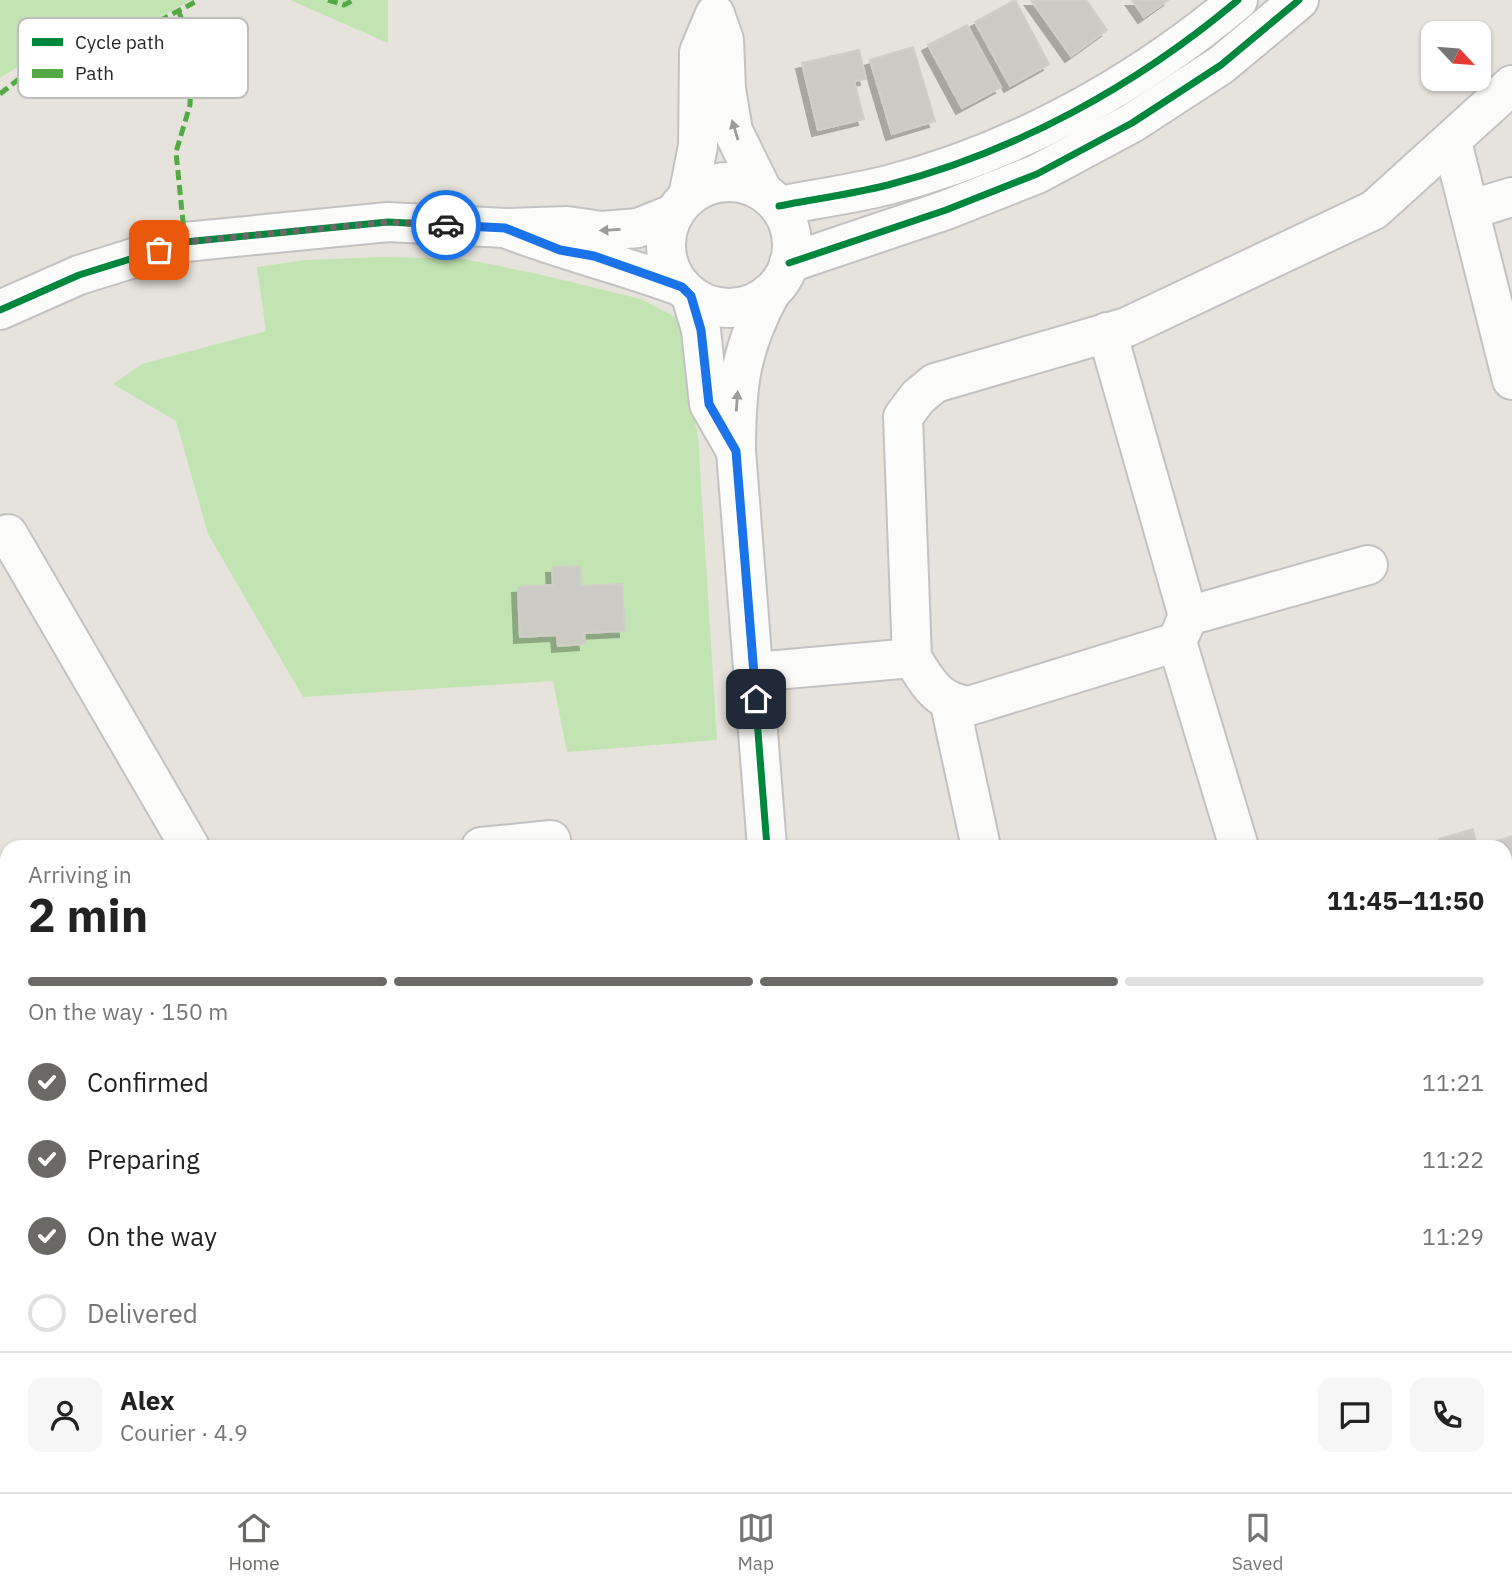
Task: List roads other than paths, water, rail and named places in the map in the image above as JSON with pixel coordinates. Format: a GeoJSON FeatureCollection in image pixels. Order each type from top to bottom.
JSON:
{"type":"FeatureCollection","features":[{"type":"Feature","properties":{"kind":"street"},"geometry":{"type":"LineString","coordinates":[[0,310],[79,275],[185,242],[388,222],[505,228],[567,226],[602,231],[638,228],[682,204],[706,186],[725,182],[745,184],[771,199],[889,184],[1003,146],[1099,98],[1200,32],[1238,0]]}},
{"type":"Feature","properties":{"kind":"street"},"geometry":{"type":"LineString","coordinates":[[505,228],[560,250],[594,256],[687,291],[710,305],[732,308],[752,303],[780,277],[1037,174],[1132,123],[1222,65],[1299,0]]}},
{"type":"Feature","properties":{"kind":"street"},"geometry":{"type":"LineString","coordinates":[[718,7],[733,131],[771,199],[788,223],[792,243],[780,277],[751,329],[736,397],[736,451],[766,840]]}},
{"type":"Feature","properties":{"kind":"street"},"geometry":{"type":"LineString","coordinates":[[718,7],[699,52],[698,146],[682,204],[667,231],[666,251],[671,271],[687,291],[701,330],[709,404],[736,451]]}},
{"type":"Feature","properties":{"kind":"street"},"geometry":{"type":"LineString","coordinates":[[979,840],[950,704],[930,686],[912,657],[903,417],[935,383],[1127,327],[1374,210],[1512,85]]}},
{"type":"Feature","properties":{"kind":"street"},"geometry":{"type":"LineString","coordinates":[[1452,142],[1512,380]]}},
{"type":"Feature","properties":{"kind":"street"},"geometry":{"type":"LineString","coordinates":[[1469,210],[1512,197]]}},
{"type":"Feature","properties":{"kind":"street"},"geometry":{"type":"LineString","coordinates":[[1107,332],[1237,840]]}},
{"type":"Feature","properties":{"kind":"street"},"geometry":{"type":"LineString","coordinates":[[4,536],[186,840]]}},
{"type":"Feature","properties":{"kind":"street"},"geometry":{"type":"LineString","coordinates":[[950,704],[969,706],[1368,565]]}},
{"type":"Feature","properties":{"kind":"street"},"geometry":{"type":"LineString","coordinates":[[754,672],[912,657]]}}]}
